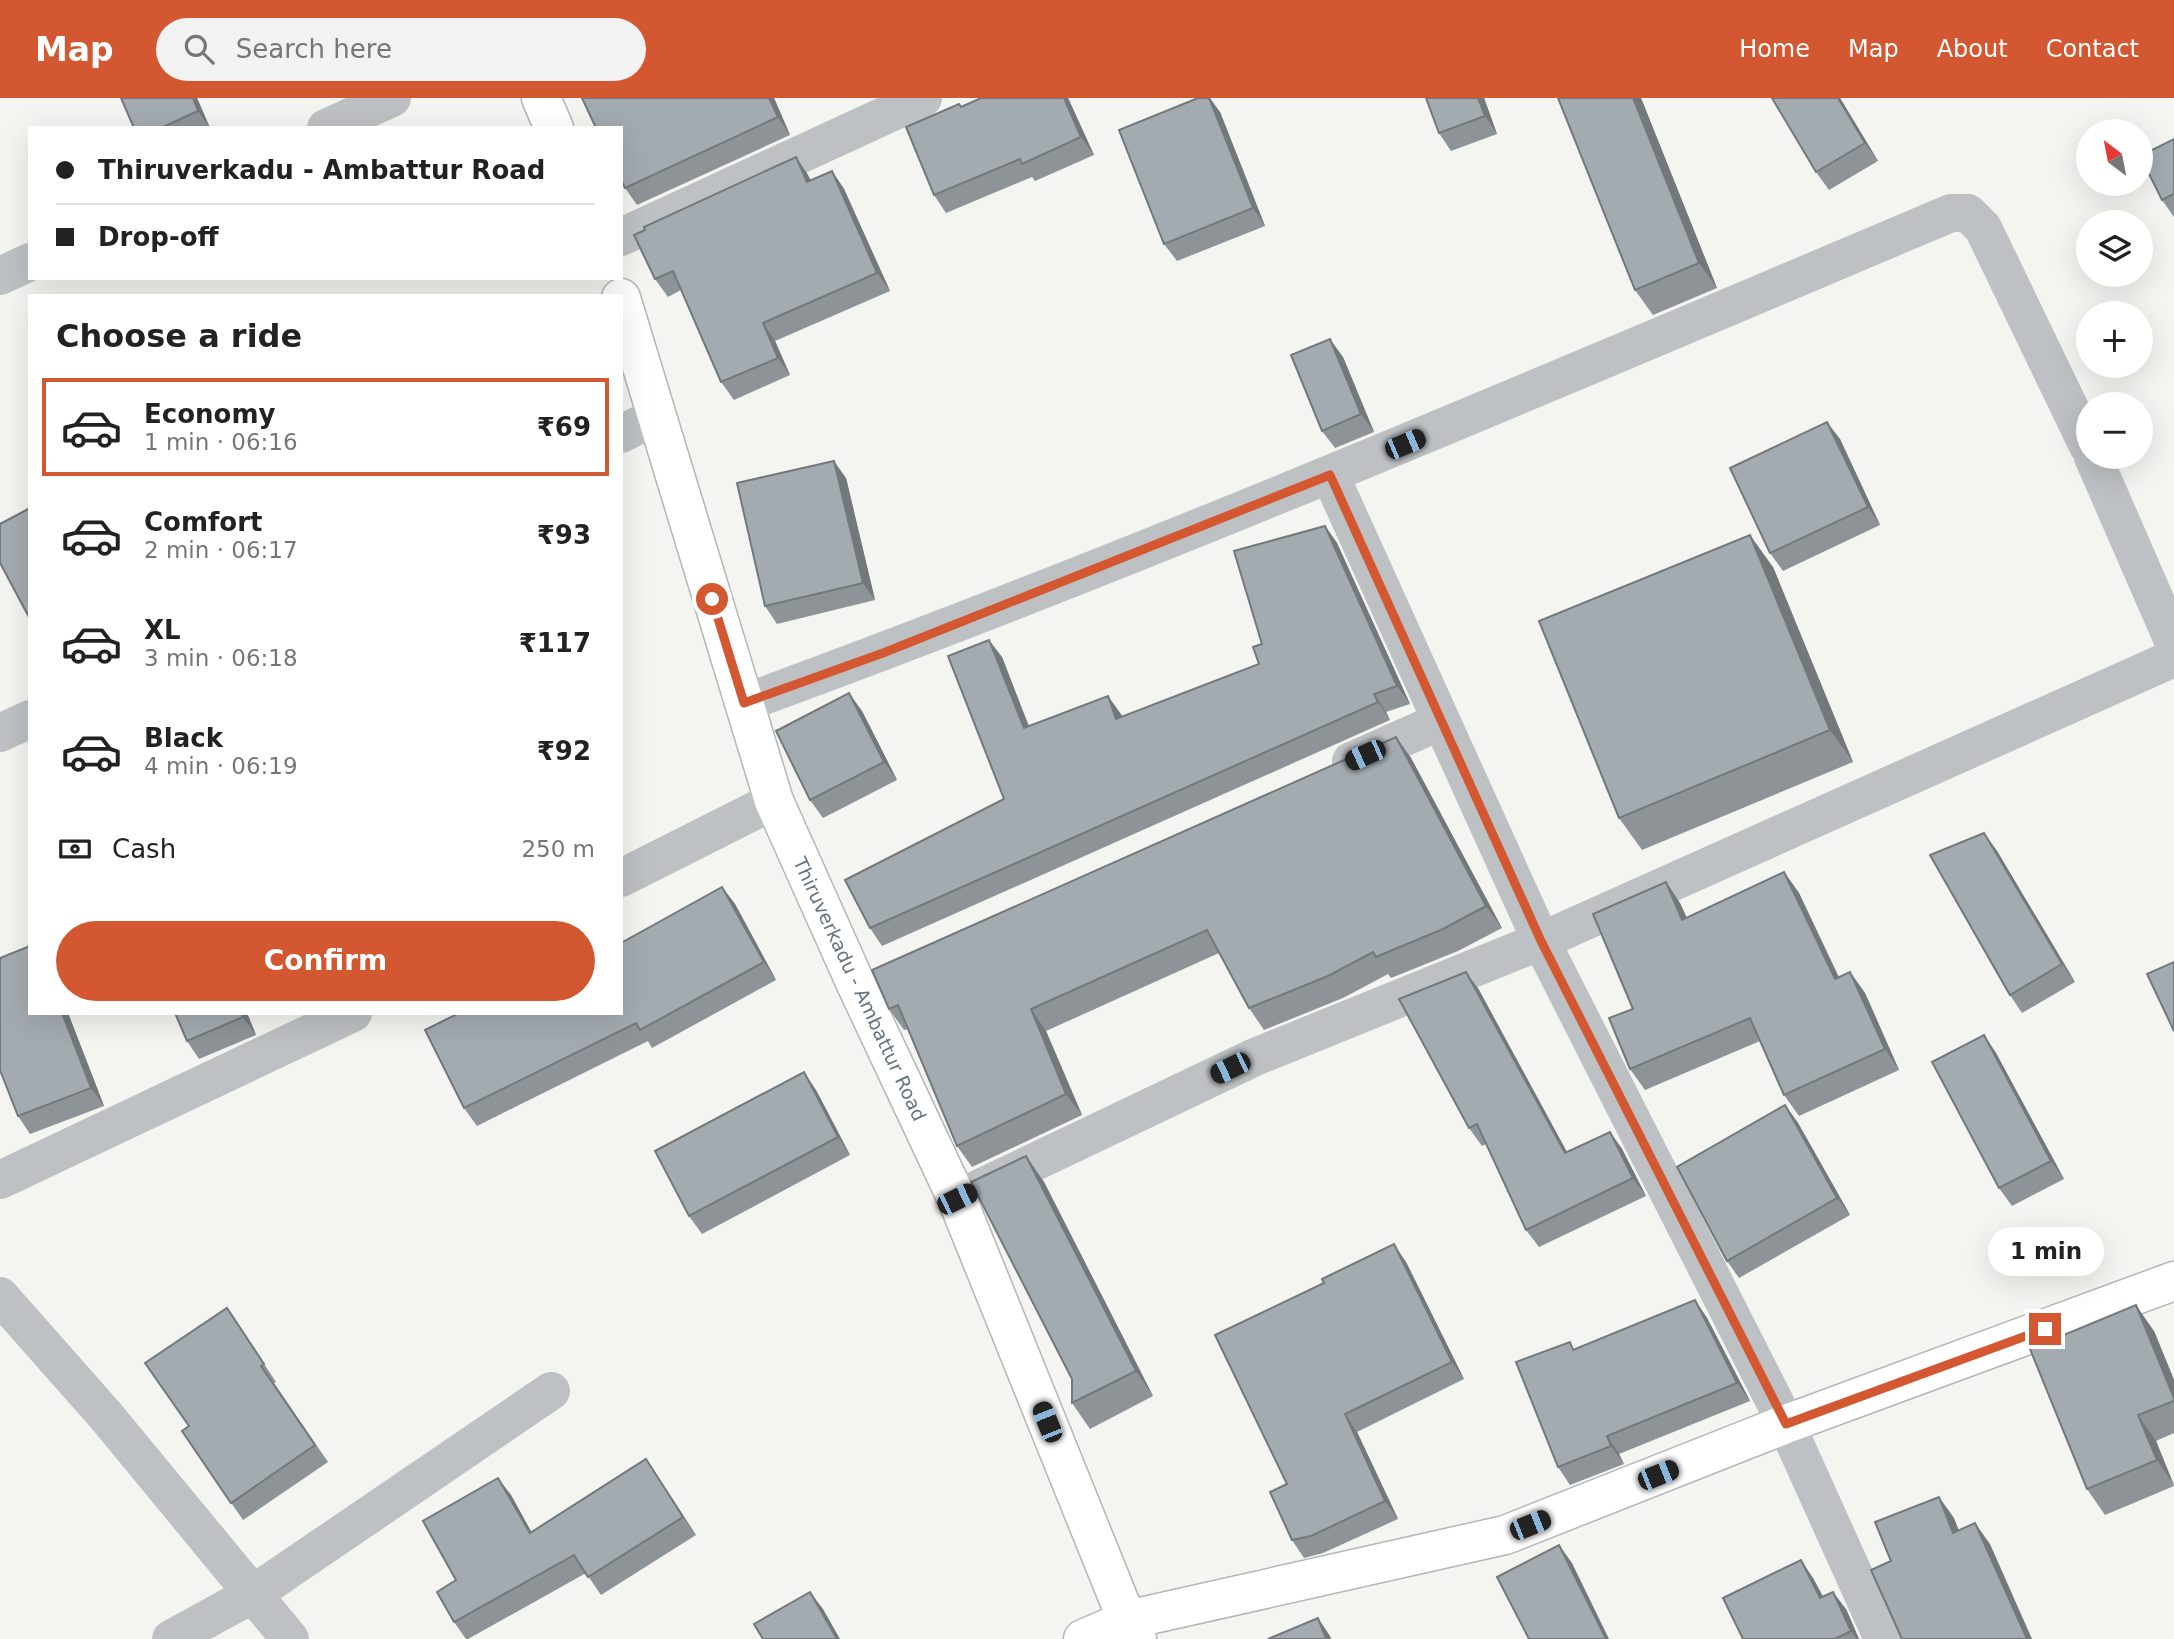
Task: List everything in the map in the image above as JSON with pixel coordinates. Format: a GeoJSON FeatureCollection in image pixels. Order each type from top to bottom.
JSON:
{"type":"FeatureCollection","features":[{"type":"Feature","properties":{"kind":"main road"},"geometry":{"type":"LineString","coordinates":[[541,98],[553,126]]}},
{"type":"Feature","properties":{"kind":"main road","name":"Thiruverkadu - Ambattur Road"},"geometry":{"type":"LineString","coordinates":[[623,304],[774,801],[868,976],[1132,1629]]}},
{"type":"Feature","properties":{"kind":"main road"},"geometry":{"type":"LineString","coordinates":[[1083,1639],[1505,1535],[1786,1424],[2174,1281]]}},
{"type":"Feature","properties":{"kind":"street"},"geometry":{"type":"LineString","coordinates":[[330,126],[392,98]]}},
{"type":"Feature","properties":{"kind":"street"},"geometry":{"type":"LineString","coordinates":[[623,236],[923,98]]}},
{"type":"Feature","properties":{"kind":"street"},"geometry":{"type":"LineString","coordinates":[[744,703],[883,653],[1330,475],[1951,213],[1968,213],[1983,228],[2076,421]]}},
{"type":"Feature","properties":{"kind":"street"},"geometry":{"type":"LineString","coordinates":[[0,276],[28,263]]}},
{"type":"Feature","properties":{"kind":"street"},"geometry":{"type":"LineString","coordinates":[[623,433],[657,416]]}},
{"type":"Feature","properties":{"kind":"street"},"geometry":{"type":"LineString","coordinates":[[2098,469],[2174,643]]}},
{"type":"Feature","properties":{"kind":"street"},"geometry":{"type":"LineString","coordinates":[[1330,475],[1541,941],[1786,1424],[1883,1639]]}},
{"type":"Feature","properties":{"kind":"street"},"geometry":{"type":"LineString","coordinates":[[957,1199],[1255,1057],[1541,941],[2174,658]]}},
{"type":"Feature","properties":{"kind":"street"},"geometry":{"type":"LineString","coordinates":[[0,733],[28,720]]}},
{"type":"Feature","properties":{"kind":"street"},"geometry":{"type":"LineString","coordinates":[[1314,778],[1441,721]]}},
{"type":"Feature","properties":{"kind":"street"},"geometry":{"type":"LineString","coordinates":[[623,877],[774,801]]}},
{"type":"Feature","properties":{"kind":"street"},"geometry":{"type":"LineString","coordinates":[[0,1180],[349,1015]]}},
{"type":"Feature","properties":{"kind":"street"},"geometry":{"type":"LineString","coordinates":[[0,1296],[106,1416],[290,1639]]}},
{"type":"Feature","properties":{"kind":"street"},"geometry":{"type":"LineString","coordinates":[[172,1639],[253,1594],[551,1391]]}},
{"type":"Feature","properties":{"kind":"building"},"geometry":{"type":"Polygon","coordinates":[[[121,98],[193,98],[198,111],[165,126],[133,126],[121,98]]]}},
{"type":"Feature","properties":{"kind":"building"},"geometry":{"type":"Polygon","coordinates":[[[582,98],[769,98],[778,117],[625,188],[623,126],[595,126],[582,98]]]}},
{"type":"Feature","properties":{"kind":"building"},"geometry":{"type":"Polygon","coordinates":[[[981,98],[1064,98],[1081,137],[1022,164],[1020,159],[934,195],[906,127],[959,104],[961,107],[981,98]]]}},
{"type":"Feature","properties":{"kind":"building"},"geometry":{"type":"Polygon","coordinates":[[[1198,98],[1209,98],[1253,208],[1164,244],[1119,130],[1198,98]]]}},
{"type":"Feature","properties":{"kind":"building"},"geometry":{"type":"Polygon","coordinates":[[[1426,98],[1478,98],[1485,116],[1439,133],[1426,98]]]}},
{"type":"Feature","properties":{"kind":"building"},"geometry":{"type":"Polygon","coordinates":[[[1558,98],[1633,98],[1699,263],[1635,290],[1558,98]]]}},
{"type":"Feature","properties":{"kind":"building"},"geometry":{"type":"Polygon","coordinates":[[[1772,98],[1838,98],[1865,143],[1816,172],[1772,98]]]}},
{"type":"Feature","properties":{"kind":"building"},"geometry":{"type":"Polygon","coordinates":[[[2174,139],[2174,194],[2162,200],[2153,182],[2153,150],[2174,139]]]}},
{"type":"Feature","properties":{"kind":"building"},"geometry":{"type":"Polygon","coordinates":[[[796,157],[807,182],[832,171],[877,273],[763,323],[778,358],[721,382],[673,271],[655,279],[634,235],[645,230],[644,227],[796,157]]]}},
{"type":"Feature","properties":{"kind":"building"},"geometry":{"type":"Polygon","coordinates":[[[1330,339],[1361,414],[1322,431],[1291,355],[1330,339]]]}},
{"type":"Feature","properties":{"kind":"building"},"geometry":{"type":"Polygon","coordinates":[[[1827,422],[1868,507],[1770,553],[1730,468],[1827,422]]]}},
{"type":"Feature","properties":{"kind":"building"},"geometry":{"type":"Polygon","coordinates":[[[834,461],[863,583],[765,606],[737,483],[834,461]]]}},
{"type":"Feature","properties":{"kind":"building"},"geometry":{"type":"Polygon","coordinates":[[[28,509],[28,615],[0,563],[0,524],[28,509]]]}},
{"type":"Feature","properties":{"kind":"building"},"geometry":{"type":"Polygon","coordinates":[[[1325,526],[1397,686],[1374,694],[1378,702],[870,928],[845,880],[1004,799],[948,656],[989,640],[1024,728],[1108,696],[1116,719],[1259,664],[1253,647],[1262,644],[1234,551],[1325,526]]]}},
{"type":"Feature","properties":{"kind":"building"},"geometry":{"type":"Polygon","coordinates":[[[1750,535],[1830,730],[1619,818],[1539,621],[1750,535]]]}},
{"type":"Feature","properties":{"kind":"building"},"geometry":{"type":"Polygon","coordinates":[[[849,693],[884,762],[810,800],[776,731],[849,693]]]}},
{"type":"Feature","properties":{"kind":"building"},"geometry":{"type":"Polygon","coordinates":[[[1396,737],[1486,906],[1443,929],[1376,957],[1373,952],[1328,976],[1249,1008],[1207,930],[1031,1009],[1066,1094],[957,1146],[898,1005],[889,1009],[872,970],[1396,737]]]}},
{"type":"Feature","properties":{"kind":"building"},"geometry":{"type":"Polygon","coordinates":[[[1984,833],[2062,964],[2010,995],[1930,855],[1984,833]]]}},
{"type":"Feature","properties":{"kind":"building"},"geometry":{"type":"Polygon","coordinates":[[[1784,872],[1835,979],[1850,972],[1885,1049],[1784,1095],[1750,1018],[1630,1069],[1609,1018],[1633,1009],[1593,914],[1666,882],[1682,920],[1784,872]]]}},
{"type":"Feature","properties":{"kind":"building"},"geometry":{"type":"Polygon","coordinates":[[[722,887],[764,962],[640,1030],[636,1023],[464,1108],[425,1030],[455,1015],[623,1015],[623,942],[722,887]]]}},
{"type":"Feature","properties":{"kind":"building"},"geometry":{"type":"Polygon","coordinates":[[[28,947],[28,1015],[63,1015],[91,1088],[18,1116],[0,1070],[0,958],[28,947]]]}},
{"type":"Feature","properties":{"kind":"building"},"geometry":{"type":"Polygon","coordinates":[[[2174,962],[2174,1031],[2147,974],[2174,962]]]}},
{"type":"Feature","properties":{"kind":"building"},"geometry":{"type":"Polygon","coordinates":[[[1466,972],[1565,1153],[1610,1132],[1633,1178],[1526,1230],[1477,1124],[1469,1128],[1399,999],[1466,972]]]}},
{"type":"Feature","properties":{"kind":"building"},"geometry":{"type":"Polygon","coordinates":[[[176,1015],[242,1015],[243,1017],[187,1041],[176,1015]]]}},
{"type":"Feature","properties":{"kind":"building"},"geometry":{"type":"Polygon","coordinates":[[[1984,1035],[2051,1161],[1999,1188],[1932,1062],[1984,1035]]]}},
{"type":"Feature","properties":{"kind":"building"},"geometry":{"type":"Polygon","coordinates":[[[804,1072],[838,1137],[689,1216],[655,1151],[804,1072]]]}},
{"type":"Feature","properties":{"kind":"building"},"geometry":{"type":"Polygon","coordinates":[[[1785,1105],[1837,1198],[1727,1261],[1677,1167],[1785,1105]]]}},
{"type":"Feature","properties":{"kind":"building"},"geometry":{"type":"Polygon","coordinates":[[[1026,1156],[1136,1371],[1072,1403],[1072,1379],[971,1182],[1026,1156]]]}},
{"type":"Feature","properties":{"kind":"building"},"geometry":{"type":"Polygon","coordinates":[[[1394,1244],[1452,1362],[1345,1414],[1385,1501],[1311,1536],[1292,1540],[1270,1492],[1287,1484],[1215,1335],[1324,1283],[1322,1279],[1394,1244]]]}},
{"type":"Feature","properties":{"kind":"building"},"geometry":{"type":"Polygon","coordinates":[[[1695,1300],[1737,1383],[1607,1436],[1611,1446],[1558,1467],[1516,1362],[1570,1342],[1573,1350],[1695,1300]]]}},
{"type":"Feature","properties":{"kind":"building"},"geometry":{"type":"Polygon","coordinates":[[[2136,1305],[2174,1401],[2138,1415],[2157,1460],[2087,1489],[2030,1349],[2136,1305]]]}},
{"type":"Feature","properties":{"kind":"building"},"geometry":{"type":"Polygon","coordinates":[[[227,1308],[264,1364],[261,1366],[315,1445],[231,1503],[182,1431],[189,1426],[145,1363],[227,1308]]]}},
{"type":"Feature","properties":{"kind":"building"},"geometry":{"type":"Polygon","coordinates":[[[646,1459],[683,1517],[588,1577],[574,1555],[454,1622],[437,1592],[456,1580],[423,1521],[498,1478],[530,1533],[646,1459]]]}},
{"type":"Feature","properties":{"kind":"building"},"geometry":{"type":"Polygon","coordinates":[[[1939,1497],[1953,1533],[1975,1523],[2027,1639],[1902,1639],[1871,1570],[1891,1561],[1875,1522],[1939,1497]]]}},
{"type":"Feature","properties":{"kind":"building"},"geometry":{"type":"Polygon","coordinates":[[[1559,1545],[1606,1639],[1529,1639],[1497,1577],[1559,1545]]]}},
{"type":"Feature","properties":{"kind":"building"},"geometry":{"type":"Polygon","coordinates":[[[1801,1560],[1820,1598],[1833,1592],[1851,1631],[1835,1639],[1743,1639],[1723,1598],[1801,1560]]]}},
{"type":"Feature","properties":{"kind":"building"},"geometry":{"type":"Polygon","coordinates":[[[810,1592],[837,1639],[763,1639],[754,1624],[810,1592]]]}},
{"type":"Feature","properties":{"kind":"building"},"geometry":{"type":"Polygon","coordinates":[[[1318,1618],[1326,1639],[1268,1639],[1318,1618]]]}},
{"type":"Feature","properties":{"kind":"route"},"geometry":{"type":"LineString","coordinates":[[712,599],[744,703],[883,653],[1330,475],[1541,941],[1786,1424],[2045,1329]]}}]}
